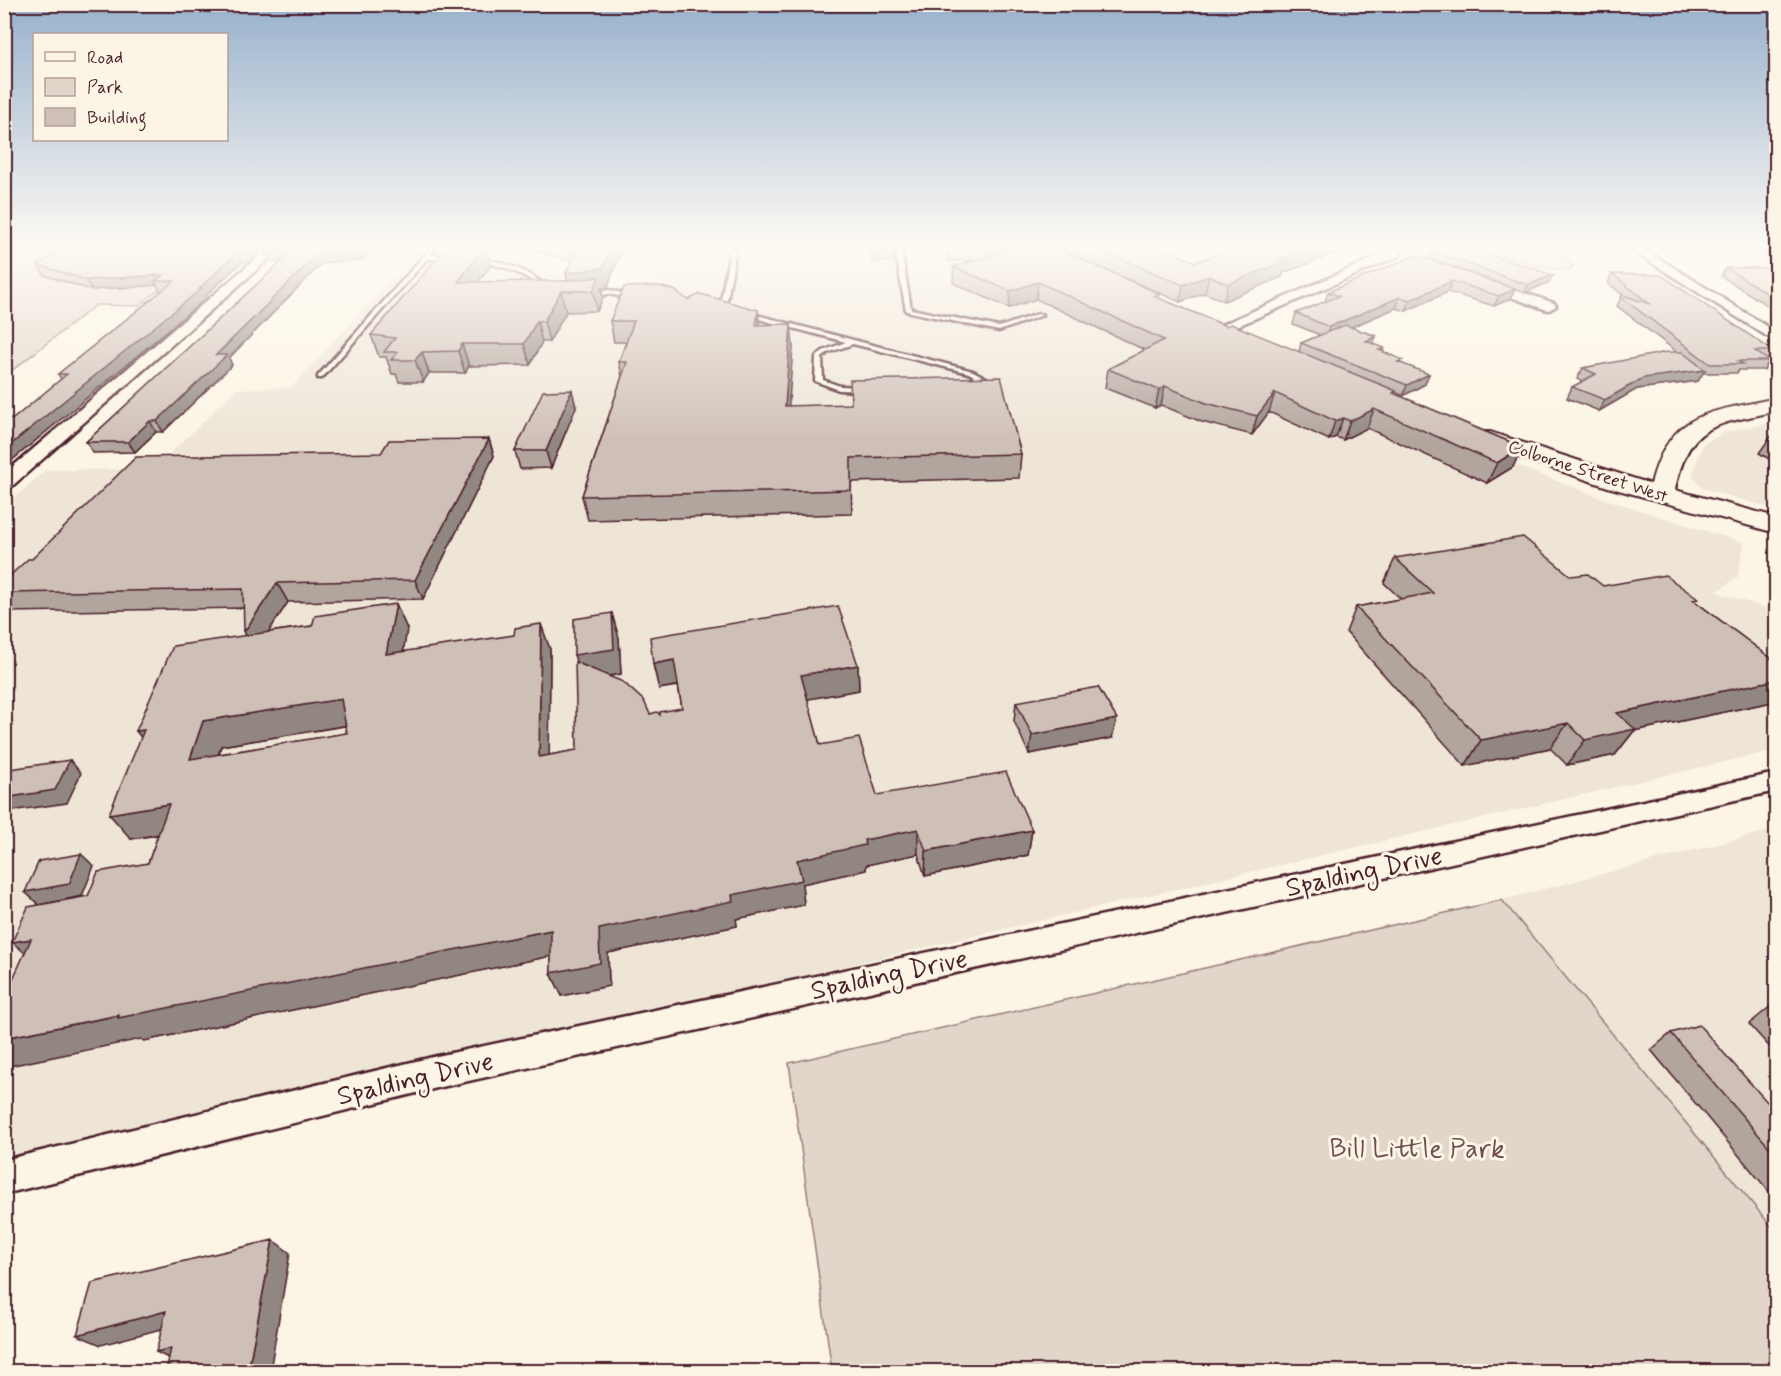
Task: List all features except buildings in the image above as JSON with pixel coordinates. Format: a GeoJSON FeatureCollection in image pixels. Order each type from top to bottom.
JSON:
{"type":"FeatureCollection","features":[{"type":"Feature","properties":{"kind":"main road"},"geometry":{"type":"LineString","coordinates":[[1198,320],[1241,338]]}},
{"type":"Feature","properties":{"kind":"main road"},"geometry":{"type":"LineString","coordinates":[[1661,495],[1670,459],[1685,434],[1701,424],[1776,405]]}},
{"type":"Feature","properties":{"kind":"main road","name":"Colborne Street West"},"geometry":{"type":"LineString","coordinates":[[1466,432],[1661,495],[1776,525]]}},
{"type":"Feature","properties":{"kind":"street"},"geometry":{"type":"LineString","coordinates":[[4,484],[200,313]]}},
{"type":"Feature","properties":{"kind":"street"},"geometry":{"type":"LineString","coordinates":[[1219,329],[1256,313]]}},
{"type":"Feature","properties":{"kind":"street"},"geometry":{"type":"LineString","coordinates":[[1737,313],[1776,338]]}},
{"type":"Feature","properties":{"kind":"street","name":"Spalding Drive"},"geometry":{"type":"LineString","coordinates":[[4,1177],[437,1072],[1776,782]]}},
{"type":"Feature","properties":{"kind":"lane"},"geometry":{"type":"LineString","coordinates":[[320,377],[376,313]]}},
{"type":"Feature","properties":{"kind":"lane"},"geometry":{"type":"LineString","coordinates":[[740,313],[977,374],[986,380],[987,386],[980,391]]}},
{"type":"Feature","properties":{"kind":"lane"},"geometry":{"type":"LineString","coordinates":[[923,313],[999,329],[1040,315]]}},
{"type":"Feature","properties":{"kind":"lane"},"geometry":{"type":"LineString","coordinates":[[851,342],[829,350],[819,357],[819,381],[839,388],[872,390]]}},
{"type":"Feature","properties":{"kind":"shaded area"},"geometry":{"type":"Polygon","coordinates":[[[359,313],[1163,313],[1445,438],[1596,496],[1744,543],[1738,577],[1716,592],[1776,611],[1776,750],[5,1161],[4,507],[46,470],[154,469],[237,389],[292,387],[359,313]]]}},
{"type":"Feature","properties":{"kind":"shaded area"},"geometry":{"type":"Polygon","coordinates":[[[1776,422],[1776,510],[1702,488],[1692,475],[1703,444],[1725,432],[1776,422]]]}},
{"type":"Feature","properties":{"kind":"shaded area"},"geometry":{"type":"Polygon","coordinates":[[[1776,829],[1776,1232],[1502,900],[1776,829]]]}},
{"type":"Feature","properties":{"kind":"green space"},"geometry":{"type":"Polygon","coordinates":[[[5,313],[85,313],[5,376],[5,313]]]}},
{"type":"Feature","properties":{"kind":"green space","name":"Bill Little Park"},"geometry":{"type":"Polygon","coordinates":[[[1502,900],[1776,1232],[1776,1371],[832,1371],[789,1063],[1502,900]]]}}]}
